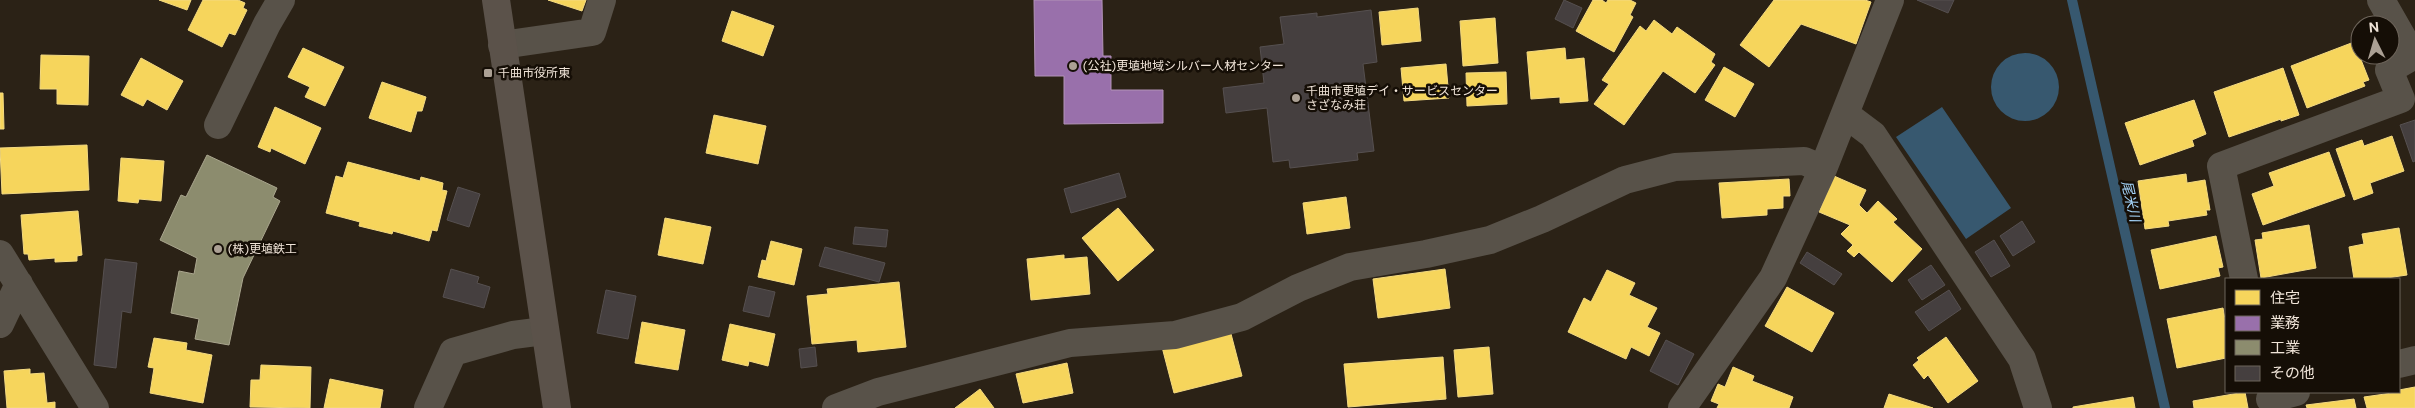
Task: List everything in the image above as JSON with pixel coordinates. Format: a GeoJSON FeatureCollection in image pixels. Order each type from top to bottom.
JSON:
{"type":"FeatureCollection","features":[{"type":"Feature","properties":{"kind":"street"},"geometry":{"type":"LineString","coordinates":[[218,125],[267,24],[281,0]]}},
{"type":"Feature","properties":{"kind":"street"},"geometry":{"type":"LineString","coordinates":[[496,0],[557,408]]}},
{"type":"Feature","properties":{"kind":"street"},"geometry":{"type":"LineString","coordinates":[[502,46],[592,32],[602,0]]}},
{"type":"Feature","properties":{"kind":"street"},"geometry":{"type":"LineString","coordinates":[[1682,408],[1773,278],[1823,169],[1890,0]]}},
{"type":"Feature","properties":{"kind":"street"},"geometry":{"type":"LineString","coordinates":[[2244,278],[2221,166],[2401,99],[2389,70],[2414,56],[2381,0]]}},
{"type":"Feature","properties":{"kind":"street"},"geometry":{"type":"LineString","coordinates":[[1845,114],[1872,135],[2022,359],[2038,408]]}},
{"type":"Feature","properties":{"kind":"street"},"geometry":{"type":"LineString","coordinates":[[836,408],[878,392],[1070,343],[1175,335],[1242,318],[1298,288],[1350,267],[1426,254],[1490,240],[1542,219],[1625,180],[1675,167],[1804,160],[1823,169]]}},
{"type":"Feature","properties":{"kind":"street"},"geometry":{"type":"LineString","coordinates":[[0,254],[95,408]]}},
{"type":"Feature","properties":{"kind":"street"},"geometry":{"type":"LineString","coordinates":[[0,324],[19,284]]}},
{"type":"Feature","properties":{"kind":"street"},"geometry":{"type":"LineString","coordinates":[[428,408],[453,352],[513,335],[544,331]]}},
{"type":"Feature","properties":{"kind":"street"},"geometry":{"type":"LineString","coordinates":[[2400,364],[2415,360]]}},
{"type":"Feature","properties":{"kind":"street"},"geometry":{"type":"LineString","coordinates":[[2270,399],[2292,393]]}},
{"type":"Feature","properties":{"kind":"water"},"geometry":{"type":"Polygon","coordinates":[[[2018,53],[2032,53],[2044,58],[2054,68],[2059,80],[2059,94],[2054,106],[2044,116],[2032,121],[2018,121],[2006,116],[1996,106],[1991,94],[1991,80],[1996,68],[2006,58],[2018,53]]]}},
{"type":"Feature","properties":{"kind":"water"},"geometry":{"type":"Polygon","coordinates":[[[1942,107],[2011,208],[1966,239],[1896,137],[1942,107]]]}},
{"type":"Feature","properties":{"kind":"building: 住宅"},"geometry":{"type":"Polygon","coordinates":[[[159,0],[191,0],[187,10],[159,0]]]}},
{"type":"Feature","properties":{"kind":"building: 住宅"},"geometry":{"type":"Polygon","coordinates":[[[203,0],[238,0],[245,3],[243,8],[247,10],[235,35],[229,33],[222,47],[188,30],[203,0]]]}},
{"type":"Feature","properties":{"kind":"building: 住宅"},"geometry":{"type":"Polygon","coordinates":[[[548,0],[586,0],[582,11],[548,0]]]}},
{"type":"Feature","properties":{"kind":"building: 住宅"},"geometry":{"type":"Polygon","coordinates":[[[1593,0],[1602,0],[1606,3],[1608,0],[1630,0],[1636,3],[1630,15],[1633,17],[1614,52],[1576,31],[1593,0]]]}},
{"type":"Feature","properties":{"kind":"building: 住宅"},"geometry":{"type":"Polygon","coordinates":[[[1774,0],[1865,0],[1871,2],[1856,44],[1801,24],[1769,67],[1740,45],[1774,0]]]}},
{"type":"Feature","properties":{"kind":"building: 住宅"},"geometry":{"type":"Polygon","coordinates":[[[1418,8],[1421,41],[1382,45],[1379,12],[1418,8]]]}},
{"type":"Feature","properties":{"kind":"building: 住宅"},"geometry":{"type":"Polygon","coordinates":[[[732,11],[774,26],[763,56],[722,41],[732,11]]]}},
{"type":"Feature","properties":{"kind":"building: 住宅"},"geometry":{"type":"Polygon","coordinates":[[[1495,18],[1498,63],[1463,66],[1460,21],[1495,18]]]}},
{"type":"Feature","properties":{"kind":"building: 住宅"},"geometry":{"type":"Polygon","coordinates":[[[1654,20],[1672,34],[1677,27],[1715,54],[1711,62],[1715,65],[1695,93],[1663,71],[1624,125],[1594,104],[1609,84],[1602,80],[1640,26],[1646,31],[1654,20]]]}},
{"type":"Feature","properties":{"kind":"building: 住宅"},"geometry":{"type":"Polygon","coordinates":[[[2350,44],[2350,65],[2363,65],[2369,80],[2363,82],[2365,86],[2307,108],[2291,66],[2350,44]]]}},
{"type":"Feature","properties":{"kind":"building: 住宅"},"geometry":{"type":"Polygon","coordinates":[[[303,48],[344,67],[325,106],[305,97],[310,87],[288,77],[303,48]]]}},
{"type":"Feature","properties":{"kind":"building: 住宅"},"geometry":{"type":"Polygon","coordinates":[[[1565,48],[1566,60],[1584,58],[1588,101],[1560,103],[1560,97],[1531,99],[1527,52],[1565,48]]]}},
{"type":"Feature","properties":{"kind":"building: 住宅"},"geometry":{"type":"Polygon","coordinates":[[[41,55],[89,56],[88,105],[57,104],[57,89],[40,89],[41,55]]]}},
{"type":"Feature","properties":{"kind":"building: 住宅"},"geometry":{"type":"Polygon","coordinates":[[[141,58],[183,81],[167,110],[147,99],[143,106],[121,95],[141,58]]]}},
{"type":"Feature","properties":{"kind":"building: 住宅"},"geometry":{"type":"Polygon","coordinates":[[[1446,64],[1449,98],[1404,101],[1401,68],[1446,64]]]}},
{"type":"Feature","properties":{"kind":"building: 住宅"},"geometry":{"type":"Polygon","coordinates":[[[1724,67],[1754,84],[1735,117],[1705,100],[1724,67]]]}},
{"type":"Feature","properties":{"kind":"building: 住宅"},"geometry":{"type":"Polygon","coordinates":[[[2283,68],[2299,115],[2281,121],[2281,119],[2229,137],[2214,92],[2283,68]]]}},
{"type":"Feature","properties":{"kind":"building: 住宅"},"geometry":{"type":"Polygon","coordinates":[[[1506,72],[1507,104],[1467,106],[1466,73],[1506,72]]]}},
{"type":"Feature","properties":{"kind":"building: 住宅"},"geometry":{"type":"Polygon","coordinates":[[[382,82],[426,97],[422,111],[417,111],[411,132],[369,118],[382,82]]]}},
{"type":"Feature","properties":{"kind":"building: 住宅"},"geometry":{"type":"Polygon","coordinates":[[[0,93],[3,93],[4,129],[0,129],[0,93]]]}},
{"type":"Feature","properties":{"kind":"building: 住宅"},"geometry":{"type":"Polygon","coordinates":[[[2194,100],[2206,134],[2192,140],[2194,146],[2140,165],[2125,123],[2194,100]]]}},
{"type":"Feature","properties":{"kind":"building: 住宅"},"geometry":{"type":"Polygon","coordinates":[[[275,107],[321,128],[305,164],[271,148],[270,152],[258,147],[275,107]]]}},
{"type":"Feature","properties":{"kind":"building: 住宅"},"geometry":{"type":"Polygon","coordinates":[[[714,115],[766,126],[758,164],[706,153],[714,115]]]}},
{"type":"Feature","properties":{"kind":"building: 住宅"},"geometry":{"type":"Polygon","coordinates":[[[2392,136],[2404,171],[2370,183],[2373,193],[2354,200],[2336,149],[2362,140],[2364,146],[2392,136]]]}},
{"type":"Feature","properties":{"kind":"building: 住宅"},"geometry":{"type":"Polygon","coordinates":[[[87,145],[89,190],[2,194],[0,148],[87,145]]]}},
{"type":"Feature","properties":{"kind":"building: 住宅"},"geometry":{"type":"Polygon","coordinates":[[[2329,152],[2345,196],[2263,225],[2252,194],[2274,186],[2269,173],[2329,152]]]}},
{"type":"Feature","properties":{"kind":"building: 住宅"},"geometry":{"type":"Polygon","coordinates":[[[121,158],[164,161],[161,201],[139,199],[138,203],[118,201],[121,158]]]}},
{"type":"Feature","properties":{"kind":"building: 住宅"},"geometry":{"type":"Polygon","coordinates":[[[348,162],[420,181],[421,177],[443,183],[442,190],[447,191],[437,231],[432,230],[429,241],[393,231],[392,234],[359,226],[360,222],[326,213],[336,176],[343,178],[348,162]]]}},
{"type":"Feature","properties":{"kind":"building: 住宅"},"geometry":{"type":"Polygon","coordinates":[[[2186,174],[2187,183],[2205,180],[2210,210],[2206,210],[2207,215],[2168,221],[2169,226],[2145,229],[2138,181],[2186,174]]]}},
{"type":"Feature","properties":{"kind":"building: 住宅"},"geometry":{"type":"Polygon","coordinates":[[[1834,176],[1866,190],[1859,205],[1867,213],[1878,201],[1897,219],[1893,222],[1922,249],[1892,282],[1859,252],[1854,257],[1847,251],[1853,245],[1841,234],[1850,225],[1819,212],[1834,176]]]}},
{"type":"Feature","properties":{"kind":"building: 住宅"},"geometry":{"type":"Polygon","coordinates":[[[1789,179],[1790,196],[1783,196],[1783,208],[1767,209],[1767,215],[1722,218],[1719,183],[1789,179]]]}},
{"type":"Feature","properties":{"kind":"building: 住宅"},"geometry":{"type":"Polygon","coordinates":[[[1346,197],[1350,228],[1307,234],[1303,203],[1346,197]]]}},
{"type":"Feature","properties":{"kind":"building: 住宅"},"geometry":{"type":"Polygon","coordinates":[[[1118,208],[1154,250],[1118,281],[1082,238],[1118,208]]]}},
{"type":"Feature","properties":{"kind":"building: 住宅"},"geometry":{"type":"Polygon","coordinates":[[[78,211],[82,255],[77,256],[77,261],[55,262],[55,258],[29,260],[28,254],[24,254],[21,215],[78,211]]]}},
{"type":"Feature","properties":{"kind":"building: 住宅"},"geometry":{"type":"Polygon","coordinates":[[[665,218],[711,227],[703,264],[658,255],[665,218]]]}},
{"type":"Feature","properties":{"kind":"building: 住宅"},"geometry":{"type":"Polygon","coordinates":[[[2309,225],[2316,268],[2261,278],[2255,240],[2263,239],[2262,233],[2309,225]]]}},
{"type":"Feature","properties":{"kind":"building: 住宅"},"geometry":{"type":"Polygon","coordinates":[[[2399,228],[2407,275],[2387,278],[2354,278],[2349,247],[2364,244],[2362,234],[2399,228]]]}},
{"type":"Feature","properties":{"kind":"building: 住宅"},"geometry":{"type":"Polygon","coordinates":[[[2216,236],[2223,267],[2218,268],[2220,276],[2160,289],[2151,250],[2216,236]]]}},
{"type":"Feature","properties":{"kind":"building: 住宅"},"geometry":{"type":"Polygon","coordinates":[[[771,241],[802,249],[794,285],[758,277],[762,260],[766,261],[771,241]]]}},
{"type":"Feature","properties":{"kind":"building: 住宅"},"geometry":{"type":"Polygon","coordinates":[[[1064,255],[1064,259],[1087,257],[1090,294],[1031,300],[1027,259],[1064,255]]]}},
{"type":"Feature","properties":{"kind":"building: 住宅"},"geometry":{"type":"Polygon","coordinates":[[[1445,269],[1450,308],[1378,318],[1373,279],[1445,269]]]}},
{"type":"Feature","properties":{"kind":"building: 住宅"},"geometry":{"type":"Polygon","coordinates":[[[1607,270],[1635,283],[1629,295],[1657,308],[1647,327],[1660,333],[1649,356],[1631,347],[1626,359],[1568,332],[1584,298],[1591,302],[1607,270]]]}},
{"type":"Feature","properties":{"kind":"building: 住宅"},"geometry":{"type":"Polygon","coordinates":[[[899,282],[906,347],[858,352],[857,340],[812,344],[807,296],[828,294],[827,289],[899,282]]]}},
{"type":"Feature","properties":{"kind":"building: 住宅"},"geometry":{"type":"Polygon","coordinates":[[[1787,287],[1834,313],[1812,352],[1765,326],[1787,287]]]}},
{"type":"Feature","properties":{"kind":"building: 住宅"},"geometry":{"type":"Polygon","coordinates":[[[2223,308],[2225,319],[2225,358],[2177,368],[2167,319],[2223,308]]]}},
{"type":"Feature","properties":{"kind":"building: 住宅"},"geometry":{"type":"Polygon","coordinates":[[[642,322],[685,330],[678,370],[635,363],[642,322]]]}},
{"type":"Feature","properties":{"kind":"building: 住宅"},"geometry":{"type":"Polygon","coordinates":[[[730,324],[775,334],[768,366],[749,361],[748,366],[722,360],[730,324]]]}},
{"type":"Feature","properties":{"kind":"building: 住宅"},"geometry":{"type":"Polygon","coordinates":[[[1230,330],[1242,376],[1174,393],[1162,347],[1230,330]]]}},
{"type":"Feature","properties":{"kind":"building: 住宅"},"geometry":{"type":"Polygon","coordinates":[[[1946,337],[1978,381],[1948,403],[1928,375],[1924,379],[1913,365],[1919,360],[1917,358],[1946,337]]]}},
{"type":"Feature","properties":{"kind":"building: 住宅"},"geometry":{"type":"Polygon","coordinates":[[[154,338],[187,343],[186,350],[212,355],[203,403],[150,393],[154,368],[148,367],[154,338]]]}},
{"type":"Feature","properties":{"kind":"building: 住宅"},"geometry":{"type":"Polygon","coordinates":[[[1489,347],[1493,394],[1458,397],[1454,350],[1489,347]]]}},
{"type":"Feature","properties":{"kind":"building: 住宅"},"geometry":{"type":"Polygon","coordinates":[[[1443,357],[1446,399],[1348,407],[1344,364],[1443,357]]]}},
{"type":"Feature","properties":{"kind":"building: 住宅"},"geometry":{"type":"Polygon","coordinates":[[[1067,363],[1073,393],[1023,403],[1016,374],[1067,363]]]}},
{"type":"Feature","properties":{"kind":"building: 住宅"},"geometry":{"type":"Polygon","coordinates":[[[261,365],[311,367],[310,408],[250,407],[251,380],[260,380],[261,365]]]}},
{"type":"Feature","properties":{"kind":"building: 住宅"},"geometry":{"type":"Polygon","coordinates":[[[1733,367],[1754,376],[1752,381],[1793,397],[1789,408],[1717,408],[1719,404],[1711,401],[1718,384],[1725,387],[1733,367]]]}},
{"type":"Feature","properties":{"kind":"building: 住宅"},"geometry":{"type":"Polygon","coordinates":[[[30,369],[30,374],[44,373],[47,403],[55,402],[55,408],[7,408],[4,371],[30,369]]]}},
{"type":"Feature","properties":{"kind":"building: 住宅"},"geometry":{"type":"Polygon","coordinates":[[[330,379],[383,390],[380,408],[324,408],[330,379]]]}},
{"type":"Feature","properties":{"kind":"building: 住宅"},"geometry":{"type":"Polygon","coordinates":[[[2415,387],[2415,408],[2367,408],[2364,397],[2400,393],[2400,390],[2415,387]]]}},
{"type":"Feature","properties":{"kind":"building: 住宅"},"geometry":{"type":"Polygon","coordinates":[[[980,389],[994,408],[955,408],[980,389]]]}},
{"type":"Feature","properties":{"kind":"building: 住宅"},"geometry":{"type":"Polygon","coordinates":[[[2245,393],[2248,408],[2194,408],[2193,401],[2245,393]]]}},
{"type":"Feature","properties":{"kind":"building: 住宅"},"geometry":{"type":"Polygon","coordinates":[[[1889,394],[1933,408],[1884,408],[1889,394]]]}},
{"type":"Feature","properties":{"kind":"building: 住宅"},"geometry":{"type":"Polygon","coordinates":[[[2133,397],[2135,408],[2073,408],[2073,407],[2133,397]]]}},
{"type":"Feature","properties":{"kind":"building: 住宅"},"geometry":{"type":"Polygon","coordinates":[[[2354,399],[2356,408],[2307,408],[2306,405],[2354,399]]]}},
{"type":"Feature","properties":{"kind":"building: 業務","name":"(公社)更埴地域シルバー人材センター"},"geometry":{"type":"Polygon","coordinates":[[[1034,0],[1102,0],[1103,56],[1111,56],[1111,90],[1163,90],[1163,123],[1064,124],[1064,76],[1035,76],[1034,0]]]}},
{"type":"Feature","properties":{"kind":"building: 工業","name":"(株)更埴鉄工"},"geometry":{"type":"Polygon","coordinates":[[[207,155],[277,188],[273,197],[280,201],[243,278],[229,345],[195,339],[199,319],[171,313],[179,271],[194,274],[197,258],[160,240],[181,195],[186,197],[207,155]]]}},
{"type":"Feature","properties":{"kind":"building: その他"},"geometry":{"type":"Polygon","coordinates":[[[1564,0],[1582,8],[1573,28],[1555,19],[1564,0]]]}},
{"type":"Feature","properties":{"kind":"building: その他"},"geometry":{"type":"Polygon","coordinates":[[[1917,0],[1954,0],[1948,13],[1917,0]]]}},
{"type":"Feature","properties":{"kind":"building: その他","name":"千曲市更埴デイ・サービスセンター さざなみ荘"},"geometry":{"type":"Polygon","coordinates":[[[1371,10],[1377,62],[1363,64],[1374,151],[1357,153],[1358,160],[1290,168],[1289,160],[1273,162],[1267,108],[1226,113],[1223,88],[1264,83],[1260,47],[1284,44],[1280,17],[1317,13],[1317,17],[1371,10]]]}},
{"type":"Feature","properties":{"kind":"building: その他"},"geometry":{"type":"Polygon","coordinates":[[[2415,120],[2415,161],[2413,162],[2400,125],[2415,120]]]}},
{"type":"Feature","properties":{"kind":"building: その他"},"geometry":{"type":"Polygon","coordinates":[[[1119,173],[1126,197],[1071,213],[1064,189],[1119,173]]]}},
{"type":"Feature","properties":{"kind":"building: その他"},"geometry":{"type":"Polygon","coordinates":[[[458,187],[480,194],[469,227],[447,220],[458,187]]]}},
{"type":"Feature","properties":{"kind":"building: その他"},"geometry":{"type":"Polygon","coordinates":[[[2022,221],[2035,242],[2013,256],[2000,236],[2022,221]]]}},
{"type":"Feature","properties":{"kind":"building: その他"},"geometry":{"type":"Polygon","coordinates":[[[855,227],[888,230],[886,247],[853,244],[855,227]]]}},
{"type":"Feature","properties":{"kind":"building: その他"},"geometry":{"type":"Polygon","coordinates":[[[1994,240],[2010,266],[1991,277],[1975,252],[1994,240]]]}},
{"type":"Feature","properties":{"kind":"building: その他"},"geometry":{"type":"Polygon","coordinates":[[[825,247],[885,263],[879,282],[819,266],[825,247]]]}},
{"type":"Feature","properties":{"kind":"building: その他"},"geometry":{"type":"Polygon","coordinates":[[[1807,252],[1842,274],[1834,285],[1800,263],[1807,252]]]}},
{"type":"Feature","properties":{"kind":"building: その他"},"geometry":{"type":"Polygon","coordinates":[[[105,259],[137,263],[131,313],[122,311],[116,368],[94,365],[105,259]]]}},
{"type":"Feature","properties":{"kind":"building: その他"},"geometry":{"type":"Polygon","coordinates":[[[1931,265],[1945,285],[1922,300],[1908,280],[1931,265]]]}},
{"type":"Feature","properties":{"kind":"building: その他"},"geometry":{"type":"Polygon","coordinates":[[[451,269],[479,277],[477,283],[490,287],[484,308],[443,297],[451,269]]]}},
{"type":"Feature","properties":{"kind":"building: その他"},"geometry":{"type":"Polygon","coordinates":[[[749,286],[775,292],[769,317],[743,311],[749,286]]]}},
{"type":"Feature","properties":{"kind":"building: その他"},"geometry":{"type":"Polygon","coordinates":[[[606,290],[636,296],[628,339],[597,333],[606,290]]]}},
{"type":"Feature","properties":{"kind":"building: その他"},"geometry":{"type":"Polygon","coordinates":[[[1949,290],[1961,309],[1929,331],[1915,312],[1949,290]]]}},
{"type":"Feature","properties":{"kind":"building: その他"},"geometry":{"type":"Polygon","coordinates":[[[1666,340],[1694,354],[1678,385],[1650,371],[1666,340]]]}},
{"type":"Feature","properties":{"kind":"building: その他"},"geometry":{"type":"Polygon","coordinates":[[[815,347],[817,366],[801,368],[799,349],[815,347]]]}},
{"type":"Feature","properties":{"kind":"waterway","name":"尾米川"},"geometry":{"type":"LineString","coordinates":[[2072,0],[2165,408]]}},
{"type":"Feature","properties":{"kind":"place","name":"(公社)更埴地域シルバー人材センター"},"geometry":{"type":"Point","coordinates":[1073,66]}},
{"type":"Feature","properties":{"kind":"place","name":"千曲市役所東"},"geometry":{"type":"Point","coordinates":[488,73]}},
{"type":"Feature","properties":{"kind":"place","name":"千曲市更埴デイ・サービスセンター さざなみ荘"},"geometry":{"type":"Point","coordinates":[1296,98]}},
{"type":"Feature","properties":{"kind":"place","name":"(株)更埴鉄工"},"geometry":{"type":"Point","coordinates":[218,249]}}]}
